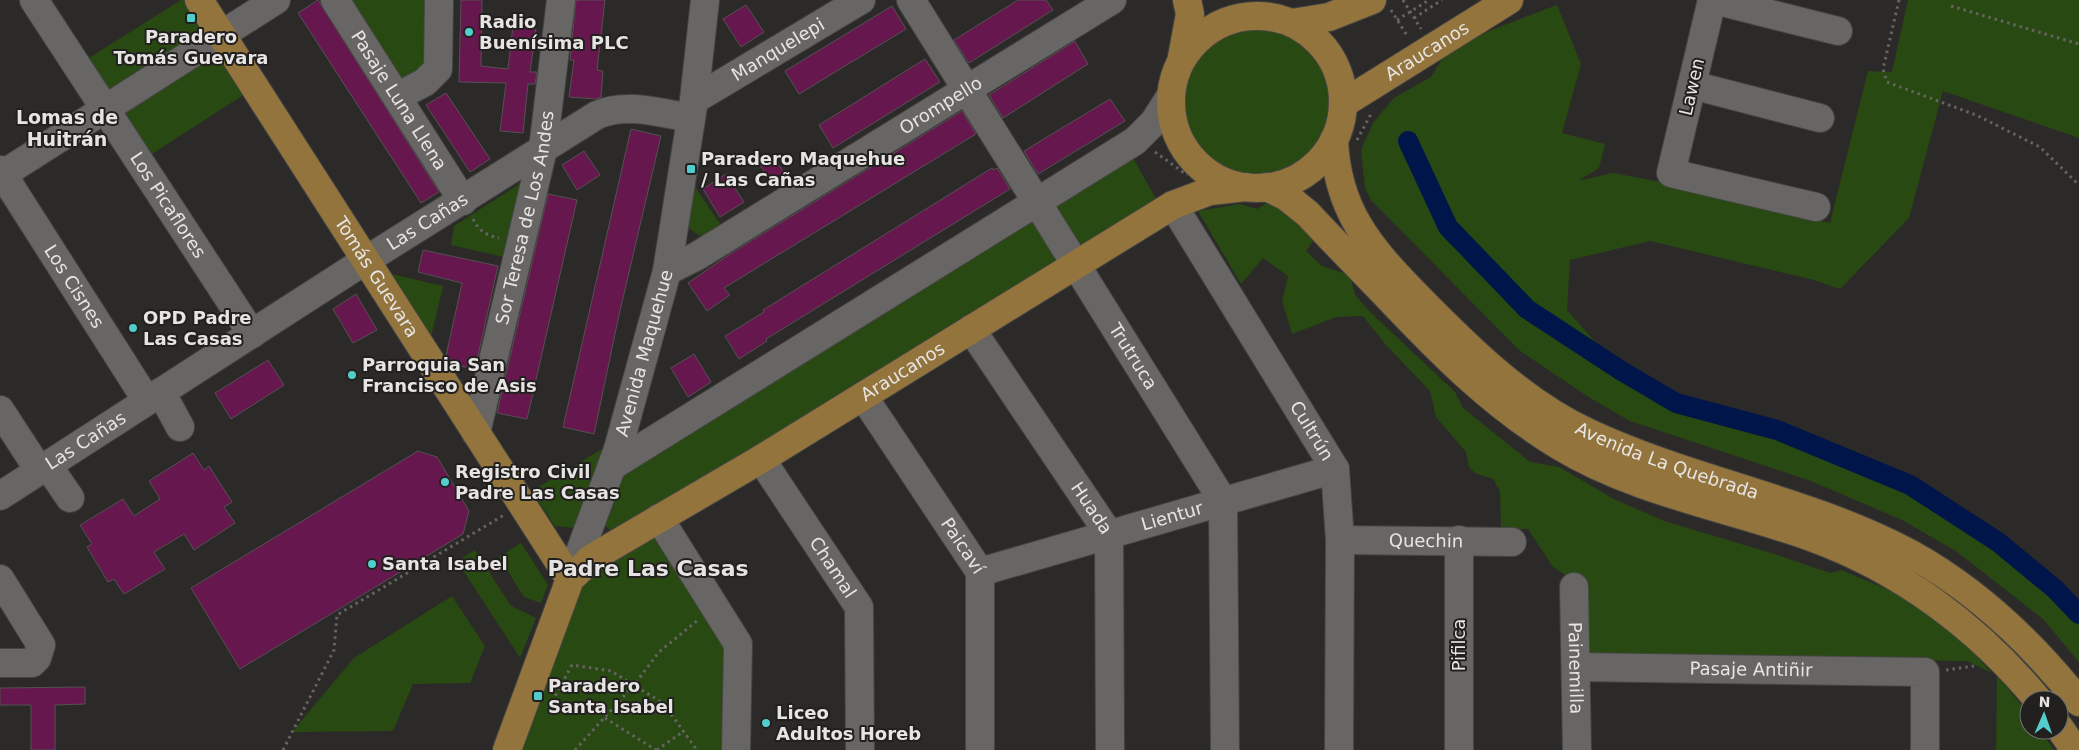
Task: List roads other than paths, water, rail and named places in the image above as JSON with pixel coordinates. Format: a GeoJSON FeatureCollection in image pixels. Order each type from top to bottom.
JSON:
{"type":"FeatureCollection","features":[{"type":"Feature","properties":{"kind":"main road","name":"Tomás Guevara"},"geometry":{"type":"LineString","coordinates":[[199,0],[570,579]]}},
{"type":"Feature","properties":{"kind":"main road"},"geometry":{"type":"LineString","coordinates":[[1187,0],[1190,14],[1182,58],[1173,81],[1170,97],[1177,136],[1193,160],[1214,177],[1257,187],[1283,184],[1313,168],[1323,158],[1334,140],[1342,120],[1344,103],[1341,78],[1328,53],[1309,33],[1245,0]]}},
{"type":"Feature","properties":{"kind":"main road"},"geometry":{"type":"LineString","coordinates":[[1182,58],[1203,34],[1226,20],[1256,15],[1288,21],[1329,17],[1372,0]]}},
{"type":"Feature","properties":{"kind":"main road","name":"Araucanos"},"geometry":{"type":"LineString","coordinates":[[1344,103],[1509,0]]}},
{"type":"Feature","properties":{"kind":"main road","name":"Avenida La Quebrada"},"geometry":{"type":"LineString","coordinates":[[1334,140],[1336,168],[1342,190],[1354,221],[1364,237],[1382,260],[1463,343],[1519,390],[1549,411],[1589,433],[1626,449],[1818,513],[1862,530],[1913,555],[1962,588],[2008,625],[2036,652],[2079,702]]}},
{"type":"Feature","properties":{"kind":"main road","name":"Araucanos"},"geometry":{"type":"LineString","coordinates":[[570,579],[592,558],[761,459],[1173,205],[1199,194],[1257,187]]}},
{"type":"Feature","properties":{"kind":"main road","name":"Avenida La Quebrada"},"geometry":{"type":"LineString","coordinates":[[1257,187],[1287,197],[1308,214],[1446,359],[1496,402],[1558,446],[1641,483],[1812,537],[1862,558],[1914,586],[1953,616],[2003,662],[2029,690]]}},
{"type":"Feature","properties":{"kind":"main road","name":"Avenida Maquehue"},"geometry":{"type":"LineString","coordinates":[[507,750],[570,579]]}},
{"type":"Feature","properties":{"kind":"street","name":"Los Picaflores"},"geometry":{"type":"LineString","coordinates":[[34,0],[252,334]]}},
{"type":"Feature","properties":{"kind":"street"},"geometry":{"type":"LineString","coordinates":[[1,173],[276,0]]}},
{"type":"Feature","properties":{"kind":"street","name":"Pasaje Luna Llena"},"geometry":{"type":"LineString","coordinates":[[335,0],[463,201]]}},
{"type":"Feature","properties":{"kind":"street"},"geometry":{"type":"LineString","coordinates":[[397,97],[425,82],[438,69],[439,0]]}},
{"type":"Feature","properties":{"kind":"street","name":"Sor Teresa de Los Andes"},"geometry":{"type":"LineString","coordinates":[[476,433],[543,149],[561,0]]}},
{"type":"Feature","properties":{"kind":"street","name":"Avenida Maquehue"},"geometry":{"type":"LineString","coordinates":[[570,579],[612,466],[637,386],[667,271],[693,109],[705,0]]}},
{"type":"Feature","properties":{"kind":"street","name":"Manquelepi"},"geometry":{"type":"LineString","coordinates":[[693,109],[861,0]]}},
{"type":"Feature","properties":{"kind":"street","name":"Trutruca"},"geometry":{"type":"LineString","coordinates":[[911,0],[1035,202],[1223,501]]}},
{"type":"Feature","properties":{"kind":"street","name":"Orompello"},"geometry":{"type":"LineString","coordinates":[[667,271],[697,256],[1112,0]]}},
{"type":"Feature","properties":{"kind":"street"},"geometry":{"type":"LineString","coordinates":[[1713,0],[1838,31]]}},
{"type":"Feature","properties":{"kind":"street","name":"Lawen"},"geometry":{"type":"LineString","coordinates":[[1713,0],[1672,173],[1816,207]]}},
{"type":"Feature","properties":{"kind":"street"},"geometry":{"type":"LineString","coordinates":[[1692,85],[1820,118]]}},
{"type":"Feature","properties":{"kind":"street"},"geometry":{"type":"LineString","coordinates":[[612,466],[1141,136],[1154,122],[1170,97]]}},
{"type":"Feature","properties":{"kind":"street","name":"Las Cañas"},"geometry":{"type":"LineString","coordinates":[[0,496],[366,260],[463,201],[597,115],[611,110],[625,109],[693,109]]}},
{"type":"Feature","properties":{"kind":"street","name":"Los Cisnes"},"geometry":{"type":"LineString","coordinates":[[1,173],[154,397],[180,427]]}},
{"type":"Feature","properties":{"kind":"street","name":"Cultrún"},"geometry":{"type":"LineString","coordinates":[[1173,205],[1336,469],[1340,540],[1339,750]]}},
{"type":"Feature","properties":{"kind":"street","name":"Huada"},"geometry":{"type":"LineString","coordinates":[[971,329],[1109,534],[1110,750]]}},
{"type":"Feature","properties":{"kind":"street","name":"Paicaví"},"geometry":{"type":"LineString","coordinates":[[864,396],[980,572],[980,750]]}},
{"type":"Feature","properties":{"kind":"street"},"geometry":{"type":"LineString","coordinates":[[0,410],[43,468],[70,498]]}},
{"type":"Feature","properties":{"kind":"street","name":"Chamal"},"geometry":{"type":"LineString","coordinates":[[761,459],[859,607],[860,750]]}},
{"type":"Feature","properties":{"kind":"street","name":"Lientur"},"geometry":{"type":"LineString","coordinates":[[980,572],[1336,469]]}},
{"type":"Feature","properties":{"kind":"street"},"geometry":{"type":"LineString","coordinates":[[1223,501],[1224,750]]}},
{"type":"Feature","properties":{"kind":"street"},"geometry":{"type":"LineString","coordinates":[[659,518],[738,644],[736,750]]}},
{"type":"Feature","properties":{"kind":"street","name":"Quechin"},"geometry":{"type":"LineString","coordinates":[[1340,540],[1512,542]]}},
{"type":"Feature","properties":{"kind":"street","name":"Pifilca"},"geometry":{"type":"LineString","coordinates":[[1459,540],[1459,750]]}},
{"type":"Feature","properties":{"kind":"street"},"geometry":{"type":"LineString","coordinates":[[0,579],[41,645],[38,658],[32,663],[0,663]]}},
{"type":"Feature","properties":{"kind":"street","name":"Painemilla"},"geometry":{"type":"LineString","coordinates":[[1574,587],[1577,667],[1577,750]]}},
{"type":"Feature","properties":{"kind":"street","name":"Pasaje Antiñir"},"geometry":{"type":"LineString","coordinates":[[1577,667],[1925,672],[1925,750]]}},
{"type":"Feature","properties":{"kind":"waterway"},"geometry":{"type":"LineString","coordinates":[[1408,141],[1448,227],[1527,309],[1620,370],[1676,403],[1777,430],[1910,485],[1998,542],[2055,589],[2079,614]]}},
{"type":"Feature","properties":{"kind":"place","name":"Paradero Tomás Guevara"},"geometry":{"type":"Point","coordinates":[191,18]}},
{"type":"Feature","properties":{"kind":"place","name":"Radio Buenísima PLC"},"geometry":{"type":"Point","coordinates":[469,32]}},
{"type":"Feature","properties":{"kind":"place","name":"Paradero Maquehue / Las Cañas"},"geometry":{"type":"Point","coordinates":[691,169]}},
{"type":"Feature","properties":{"kind":"place","name":"OPD Padre Las Casas"},"geometry":{"type":"Point","coordinates":[133,328]}},
{"type":"Feature","properties":{"kind":"place","name":"Parroquia San Francisco de Asis"},"geometry":{"type":"Point","coordinates":[352,375]}},
{"type":"Feature","properties":{"kind":"place","name":"Registro Civil Padre Las Casas"},"geometry":{"type":"Point","coordinates":[445,482]}},
{"type":"Feature","properties":{"kind":"place","name":"Santa Isabel"},"geometry":{"type":"Point","coordinates":[372,564]}},
{"type":"Feature","properties":{"kind":"place","name":"Paradero Santa Isabel"},"geometry":{"type":"Point","coordinates":[538,696]}},
{"type":"Feature","properties":{"kind":"place","name":"Liceo Adultos Horeb"},"geometry":{"type":"Point","coordinates":[766,723]}},
{"type":"Feature","properties":{"kind":"district","name":"Lomas de Huitrán"},"geometry":{"type":"Point","coordinates":[67,128]}},
{"type":"Feature","properties":{"kind":"district","name":"Padre Las Casas"},"geometry":{"type":"Point","coordinates":[648,568]}}]}
